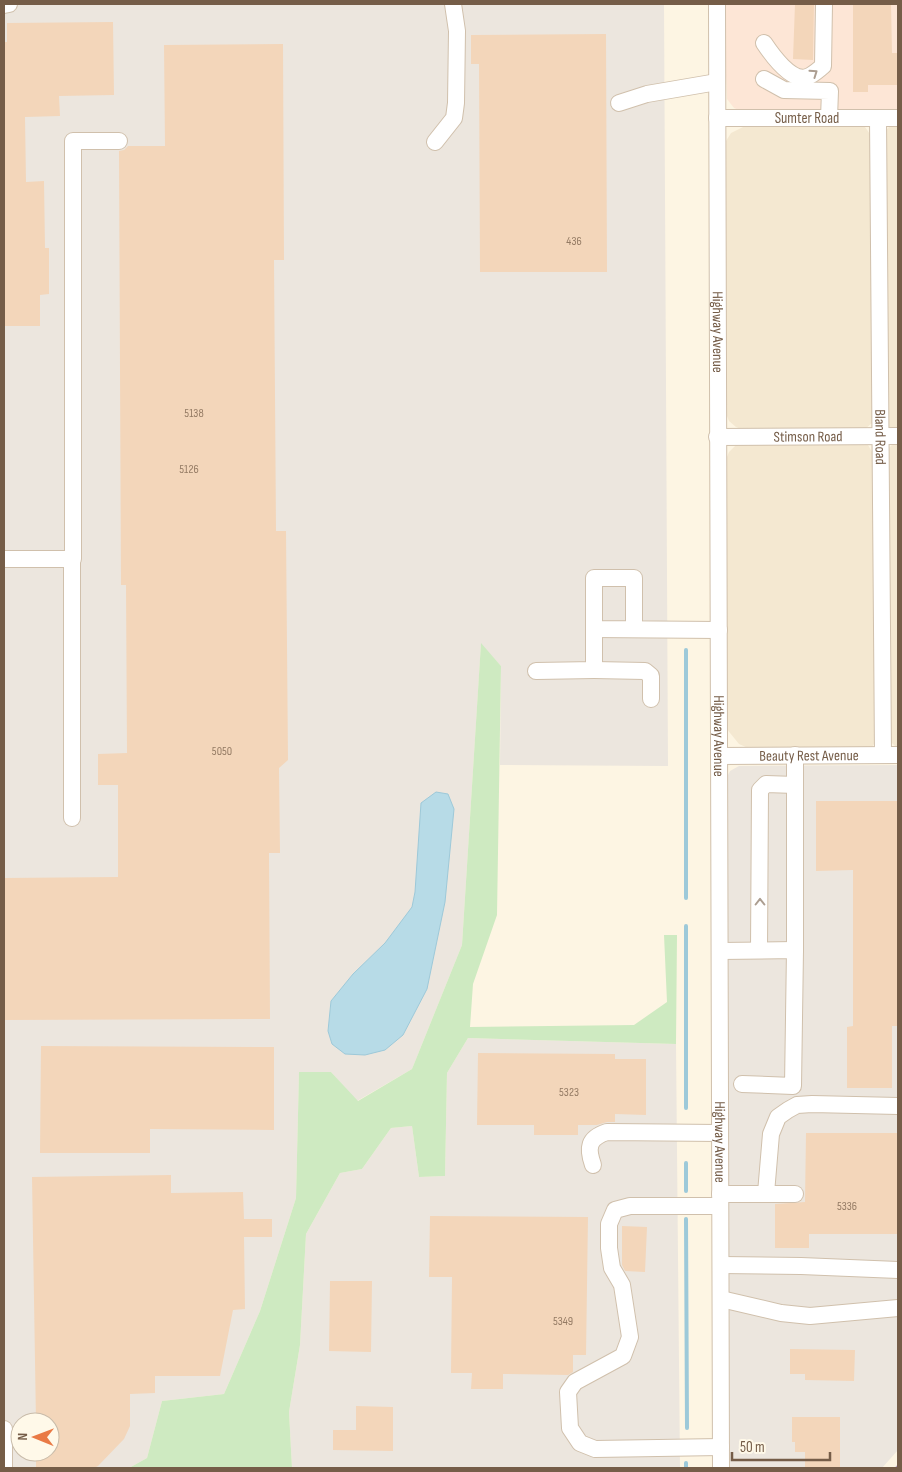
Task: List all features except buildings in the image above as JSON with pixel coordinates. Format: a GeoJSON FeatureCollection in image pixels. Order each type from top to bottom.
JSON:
{"type":"FeatureCollection","features":[{"type":"Feature","properties":{"kind":"street"},"geometry":{"type":"LineString","coordinates":[[4,5],[9,4]]}},
{"type":"Feature","properties":{"kind":"street"},"geometry":{"type":"LineString","coordinates":[[435,142],[454,118],[456,103],[457,31],[453,4]]}},
{"type":"Feature","properties":{"kind":"street","name":"Highway Avenue"},"geometry":{"type":"LineString","coordinates":[[716,4],[721,1468]]}},
{"type":"Feature","properties":{"kind":"street"},"geometry":{"type":"LineString","coordinates":[[764,43],[775,59],[793,75],[805,78],[814,74],[823,66],[827,5]]}},
{"type":"Feature","properties":{"kind":"street"},"geometry":{"type":"LineString","coordinates":[[764,79],[784,90],[830,90],[829,118]]}},
{"type":"Feature","properties":{"kind":"street"},"geometry":{"type":"LineString","coordinates":[[620,103],[647,94],[717,82]]}},
{"type":"Feature","properties":{"kind":"street","name":"Sumter Road"},"geometry":{"type":"LineString","coordinates":[[717,118],[898,118]]}},
{"type":"Feature","properties":{"kind":"street","name":"Bland Road"},"geometry":{"type":"LineString","coordinates":[[878,118],[882,436],[891,755]]}},
{"type":"Feature","properties":{"kind":"street"},"geometry":{"type":"LineString","coordinates":[[72,818],[73,141],[119,141]]}},
{"type":"Feature","properties":{"kind":"street","name":"Stimson Road"},"geometry":{"type":"LineString","coordinates":[[717,437],[898,436]]}},
{"type":"Feature","properties":{"kind":"street"},"geometry":{"type":"LineString","coordinates":[[4,559],[72,559]]}},
{"type":"Feature","properties":{"kind":"street"},"geometry":{"type":"LineString","coordinates":[[594,670],[594,578],[634,578],[634,629]]}},
{"type":"Feature","properties":{"kind":"street"},"geometry":{"type":"LineString","coordinates":[[594,629],[719,630]]}},
{"type":"Feature","properties":{"kind":"street"},"geometry":{"type":"LineString","coordinates":[[536,671],[645,671],[651,676],[651,699]]}},
{"type":"Feature","properties":{"kind":"street"},"geometry":{"type":"LineString","coordinates":[[742,1084],[793,1086],[795,755]]}},
{"type":"Feature","properties":{"kind":"street","name":"Beauty Rest Avenue"},"geometry":{"type":"LineString","coordinates":[[719,756],[891,755]]}},
{"type":"Feature","properties":{"kind":"street"},"geometry":{"type":"LineString","coordinates":[[760,950],[760,790],[766,784],[795,785]]}},
{"type":"Feature","properties":{"kind":"street"},"geometry":{"type":"LineString","coordinates":[[720,950],[795,950]]}},
{"type":"Feature","properties":{"kind":"street"},"geometry":{"type":"LineString","coordinates":[[766,1193],[771,1134],[778,1117],[788,1110],[797,1105],[812,1104],[898,1106]]}},
{"type":"Feature","properties":{"kind":"street"},"geometry":{"type":"LineString","coordinates":[[592,1165],[589,1154],[590,1143],[598,1135],[607,1132],[720,1133]]}},
{"type":"Feature","properties":{"kind":"street"},"geometry":{"type":"LineString","coordinates":[[721,1447],[595,1449],[580,1443],[570,1428],[568,1392],[575,1382],[624,1356],[630,1337],[622,1285],[612,1268],[609,1248],[609,1224],[616,1210],[630,1206],[720,1200],[766,1193],[795,1194]]}},
{"type":"Feature","properties":{"kind":"street"},"geometry":{"type":"LineString","coordinates":[[721,1266],[801,1266],[898,1270]]}},
{"type":"Feature","properties":{"kind":"street"},"geometry":{"type":"LineString","coordinates":[[721,1299],[780,1313],[810,1316],[898,1308]]}},
{"type":"Feature","properties":{"kind":"street"},"geometry":{"type":"LineString","coordinates":[[4,1429],[4,1468]]}},
{"type":"Feature","properties":{"kind":"shaded area"},"geometry":{"type":"Polygon","coordinates":[[[4,4],[664,4],[668,766],[500,765],[501,666],[481,644],[462,945],[412,1069],[357,1101],[331,1072],[299,1073],[296,1198],[260,1311],[224,1394],[162,1401],[147,1458],[129,1468],[4,1468],[4,4]],[[415,892],[412,907],[385,943],[353,974],[331,1001],[328,1031],[332,1044],[427,989],[415,892]]]}},
{"type":"Feature","properties":{"kind":"shaded area"},"geometry":{"type":"Polygon","coordinates":[[[723,4],[898,4],[898,112],[741,111],[734,108],[727,99],[723,4]]]}},
{"type":"Feature","properties":{"kind":"shaded area"},"geometry":{"type":"Polygon","coordinates":[[[861,124],[872,137],[872,423],[864,430],[746,431],[736,427],[729,421],[725,411],[724,248],[726,141],[731,133],[745,126],[861,124]]]}},
{"type":"Feature","properties":{"kind":"shaded area"},"geometry":{"type":"Polygon","coordinates":[[[898,124],[898,431],[892,430],[888,426],[884,133],[889,127],[898,124]]]}},
{"type":"Feature","properties":{"kind":"shaded area"},"geometry":{"type":"Polygon","coordinates":[[[747,442],[859,443],[868,445],[875,457],[876,741],[872,747],[866,750],[748,748],[739,744],[726,728],[725,462],[729,452],[736,445],[747,442]]]}},
{"type":"Feature","properties":{"kind":"shaded area"},"geometry":{"type":"Polygon","coordinates":[[[898,442],[898,749],[890,741],[888,449],[898,442]]]}},
{"type":"Feature","properties":{"kind":"shaded area"},"geometry":{"type":"Polygon","coordinates":[[[898,765],[898,1450],[882,1468],[728,1468],[726,779],[730,771],[739,766],[898,765]]]}},
{"type":"Feature","properties":{"kind":"shaded area"},"geometry":{"type":"Polygon","coordinates":[[[468,1038],[676,1044],[680,1468],[292,1468],[289,1412],[300,1345],[306,1234],[340,1173],[362,1169],[391,1128],[412,1126],[419,1177],[445,1176],[447,1073],[468,1038]]]}},
{"type":"Feature","properties":{"kind":"green space"},"geometry":{"type":"Polygon","coordinates":[[[481,643],[501,666],[497,915],[473,984],[470,1027],[634,1025],[667,1002],[664,935],[677,935],[676,1044],[468,1038],[447,1073],[445,1176],[419,1177],[412,1126],[391,1128],[362,1169],[340,1173],[306,1234],[300,1345],[289,1412],[292,1468],[129,1468],[147,1458],[162,1401],[224,1394],[260,1311],[296,1198],[299,1072],[331,1072],[358,1101],[412,1069],[462,945],[481,643]]]}},
{"type":"Feature","properties":{"kind":"water"},"geometry":{"type":"Polygon","coordinates":[[[436,792],[448,794],[454,809],[445,902],[427,989],[403,1035],[385,1050],[365,1055],[345,1054],[332,1044],[328,1031],[331,1001],[353,974],[385,943],[412,907],[415,892],[421,803],[436,792]]]}},
{"type":"Feature","properties":{"kind":"waterway"},"geometry":{"type":"LineString","coordinates":[[686,650],[686,898]]}},
{"type":"Feature","properties":{"kind":"waterway"},"geometry":{"type":"LineString","coordinates":[[686,926],[686,1108]]}},
{"type":"Feature","properties":{"kind":"waterway"},"geometry":{"type":"LineString","coordinates":[[686,1163],[686,1191]]}},
{"type":"Feature","properties":{"kind":"waterway"},"geometry":{"type":"LineString","coordinates":[[686,1219],[687,1428]]}},
{"type":"Feature","properties":{"kind":"waterway"},"geometry":{"type":"LineString","coordinates":[[686,1463],[686,1468]]}}]}
